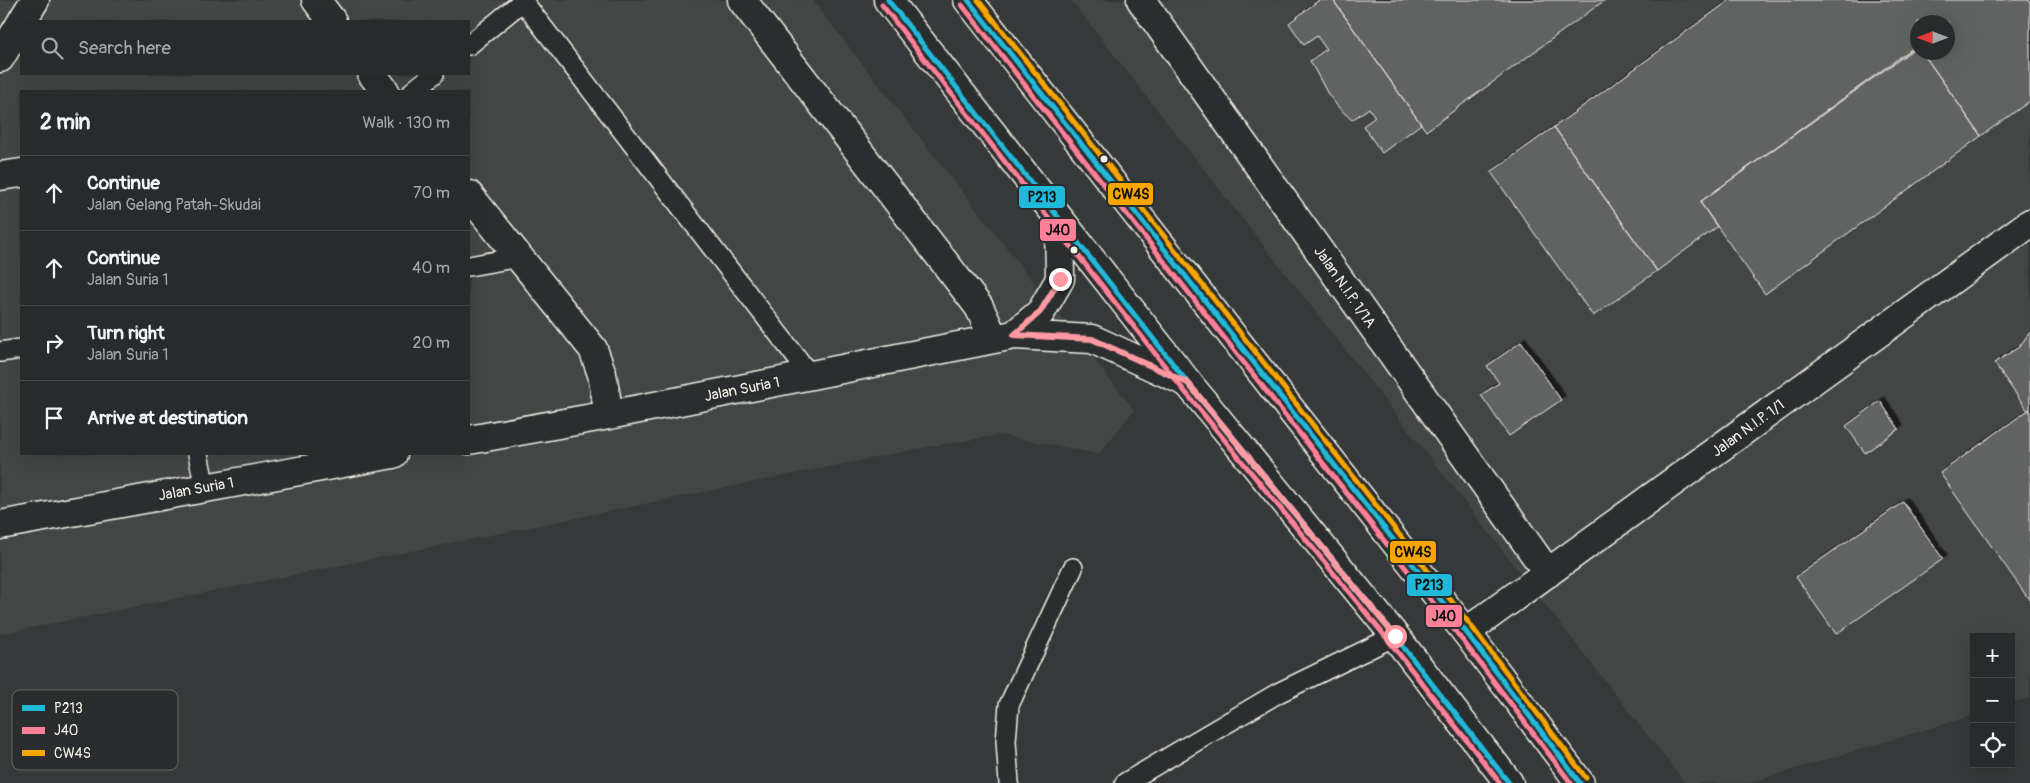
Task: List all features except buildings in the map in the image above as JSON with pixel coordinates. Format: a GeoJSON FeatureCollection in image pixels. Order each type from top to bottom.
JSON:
{"type":"FeatureCollection","features":[{"type":"Feature","properties":{"kind":"street"},"geometry":{"type":"LineString","coordinates":[[23,20],[35,0]]}},
{"type":"Feature","properties":{"kind":"street"},"geometry":{"type":"LineString","coordinates":[[316,0],[331,20]]}},
{"type":"Feature","properties":{"kind":"street"},"geometry":{"type":"LineString","coordinates":[[742,0],[1004,337],[1040,312],[1060,279],[1059,220]]}},
{"type":"Feature","properties":{"kind":"street"},"geometry":{"type":"LineString","coordinates":[[888,0],[1188,383],[1395,636],[1509,783]]}},
{"type":"Feature","properties":{"kind":"street"},"geometry":{"type":"LineString","coordinates":[[968,0],[1466,632],[1580,783]]}},
{"type":"Feature","properties":{"kind":"street","name":"Jalan N.I.P. 1/1A"},"geometry":{"type":"LineString","coordinates":[[1141,0],[1548,573]]}},
{"type":"Feature","properties":{"kind":"street"},"geometry":{"type":"LineString","coordinates":[[0,58],[20,25]]}},
{"type":"Feature","properties":{"kind":"street"},"geometry":{"type":"LineString","coordinates":[[373,75],[384,90]]}},
{"type":"Feature","properties":{"kind":"street"},"geometry":{"type":"LineString","coordinates":[[0,176],[20,172]]}},
{"type":"Feature","properties":{"kind":"street"},"geometry":{"type":"LineString","coordinates":[[470,196],[593,349],[602,374],[609,415]]}},
{"type":"Feature","properties":{"kind":"street","name":"Jalan N.I.P. 1/1"},"geometry":{"type":"LineString","coordinates":[[1466,632],[2030,223]]}},
{"type":"Feature","properties":{"kind":"street","name":"Jalan Suria 1"},"geometry":{"type":"LineString","coordinates":[[470,440],[609,415],[1004,337],[1092,339],[1188,383]]}},
{"type":"Feature","properties":{"kind":"street","name":"Jalan Suria 1"},"geometry":{"type":"LineString","coordinates":[[0,525],[387,455]]}},
{"type":"Feature","properties":{"kind":"lane"},"geometry":{"type":"LineString","coordinates":[[470,44],[523,0],[810,376]]}},
{"type":"Feature","properties":{"kind":"lane"},"geometry":{"type":"LineString","coordinates":[[414,90],[433,75]]}},
{"type":"Feature","properties":{"kind":"lane"},"geometry":{"type":"LineString","coordinates":[[470,266],[519,257]]}},
{"type":"Feature","properties":{"kind":"lane"},"geometry":{"type":"LineString","coordinates":[[0,352],[20,349]]}},
{"type":"Feature","properties":{"kind":"lane"},"geometry":{"type":"LineString","coordinates":[[198,455],[205,488]]}},
{"type":"Feature","properties":{"kind":"lane"},"geometry":{"type":"LineString","coordinates":[[1008,783],[1006,741],[1009,705],[1073,568]]}},
{"type":"Feature","properties":{"kind":"lane"},"geometry":{"type":"LineString","coordinates":[[1125,783],[1278,693],[1395,636]]}},
{"type":"Feature","properties":{"kind":"shaded area"},"geometry":{"type":"Polygon","coordinates":[[[0,0],[812,0],[1134,410],[1099,454],[1000,435],[932,446],[0,634],[0,0]]]}},
{"type":"Feature","properties":{"kind":"shaded area"},"geometry":{"type":"Polygon","coordinates":[[[1071,0],[2030,0],[2030,698],[2015,702],[2015,633],[1970,633],[1970,716],[1749,783],[1685,783],[1071,0]]]}},
{"type":"Feature","properties":{"kind":"transit line","name":"P213"},"geometry":{"type":"LineString","coordinates":[[888,0],[1188,383],[1395,636],[1509,783]]}},
{"type":"Feature","properties":{"kind":"transit line","name":"P213"},"geometry":{"type":"LineString","coordinates":[[968,0],[1466,632],[1580,783]]}},
{"type":"Feature","properties":{"kind":"transit line","name":"CW4S"},"geometry":{"type":"LineString","coordinates":[[978,0],[1472,627],[1586,778]]}},
{"type":"Feature","properties":{"kind":"transit line","name":"J40"},"geometry":{"type":"LineString","coordinates":[[882,5],[1182,388],[1389,641],[1500,783]]}},
{"type":"Feature","properties":{"kind":"transit line","name":"J40"},"geometry":{"type":"LineString","coordinates":[[962,5],[1460,637],[1571,783]]}},
{"type":"Feature","properties":{"kind":"route"},"geometry":{"type":"LineString","coordinates":[[1060,279],[1040,312],[1014,335],[1092,339],[1188,383],[1395,636]]}}]}
